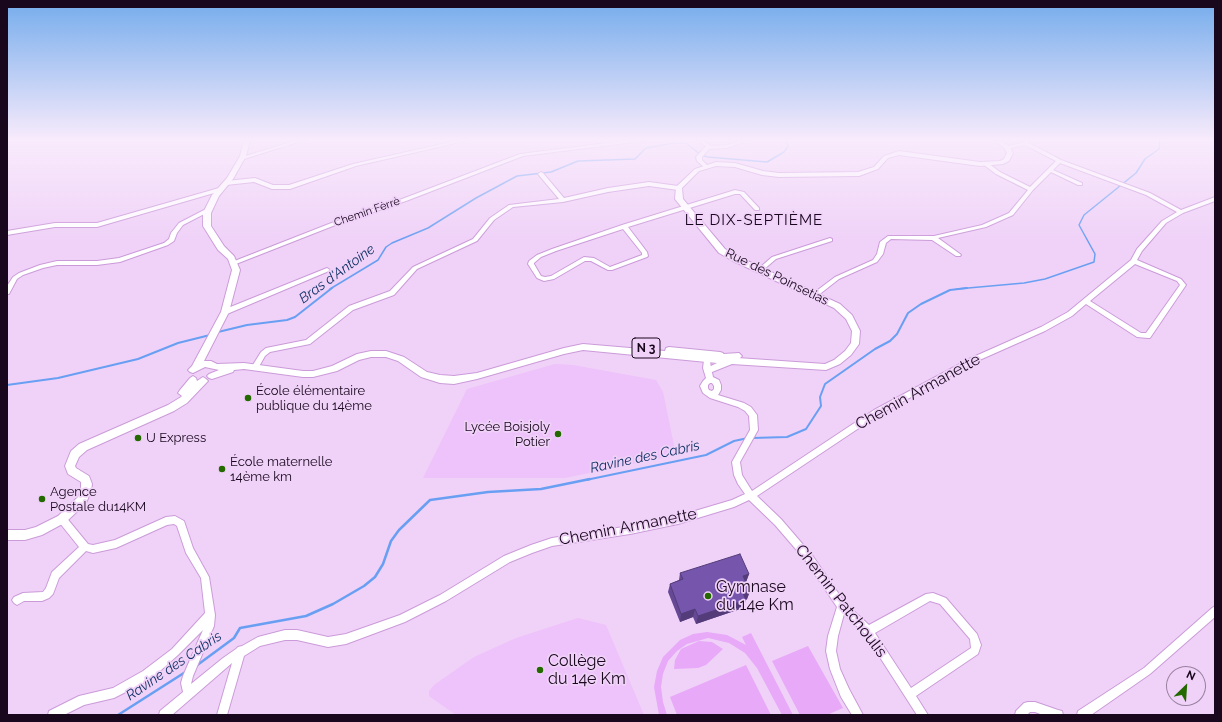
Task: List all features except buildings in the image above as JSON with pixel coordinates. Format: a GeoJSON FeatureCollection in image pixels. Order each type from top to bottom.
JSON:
{"type":"FeatureCollection","features":[{"type":"Feature","properties":{"kind":"main road"},"geometry":{"type":"LineString","coordinates":[[193,380],[191,376],[194,369],[225,312],[236,270],[234,263],[221,248],[206,222],[208,210],[219,190],[232,174]]}},
{"type":"Feature","properties":{"kind":"main road"},"geometry":{"type":"LineString","coordinates":[[678,188],[691,174]]}},
{"type":"Feature","properties":{"kind":"main road"},"geometry":{"type":"LineString","coordinates":[[768,174],[860,174]]}},
{"type":"Feature","properties":{"kind":"main road","name":"Rue des Poinsetias"},"geometry":{"type":"LineString","coordinates":[[210,372],[253,368],[313,374],[334,369],[357,358],[371,354],[386,354],[401,359],[424,375],[440,379],[454,380],[477,376],[583,347],[654,353],[709,361],[742,360],[826,367],[837,362],[843,357],[855,344],[856,331],[849,317],[837,306],[722,251],[679,199],[678,188]]}},
{"type":"Feature","properties":{"kind":"main road","name":"Rue des Poinsetias"},"geometry":{"type":"LineString","coordinates":[[454,380],[561,347],[576,344],[588,344],[709,361]]}},
{"type":"Feature","properties":{"kind":"main road"},"geometry":{"type":"LineString","coordinates":[[204,350],[210,372]]}},
{"type":"Feature","properties":{"kind":"main road"},"geometry":{"type":"LineString","coordinates":[[709,361],[722,364],[742,360]]}},
{"type":"Feature","properties":{"kind":"main road","name":"N 3"},"geometry":{"type":"LineString","coordinates":[[194,369],[210,372]]}},
{"type":"Feature","properties":{"kind":"main road","name":"N 3"},"geometry":{"type":"LineString","coordinates":[[166,410],[188,389],[193,380],[210,372]]}},
{"type":"Feature","properties":{"kind":"main road","name":"N 3"},"geometry":{"type":"LineString","coordinates":[[7,535],[25,535],[38,531],[62,518],[82,500],[86,491],[87,484],[85,479],[72,471],[70,466],[75,454],[100,438],[166,410],[184,400],[210,372]]}},
{"type":"Feature","properties":{"kind":"street"},"geometry":{"type":"LineString","coordinates":[[226,183],[255,180],[272,187],[290,187],[329,174]]}},
{"type":"Feature","properties":{"kind":"street","name":"Chemin Fèrrè"},"geometry":{"type":"LineString","coordinates":[[234,263],[336,223],[404,200],[473,174]]}},
{"type":"Feature","properties":{"kind":"street"},"geometry":{"type":"LineString","coordinates":[[541,174],[563,200]]}},
{"type":"Feature","properties":{"kind":"street"},"geometry":{"type":"LineString","coordinates":[[999,174],[1031,189]]}},
{"type":"Feature","properties":{"kind":"street"},"geometry":{"type":"LineString","coordinates":[[814,295],[837,278],[874,261],[880,254],[883,242],[890,237],[932,237],[984,226],[1004,218],[1011,214],[1031,189],[1046,174]]}},
{"type":"Feature","properties":{"kind":"street"},"geometry":{"type":"LineString","coordinates":[[1058,174],[1080,184]]}},
{"type":"Feature","properties":{"kind":"street"},"geometry":{"type":"LineString","coordinates":[[1093,174],[1148,194],[1181,212]]}},
{"type":"Feature","properties":{"kind":"street"},"geometry":{"type":"LineString","coordinates":[[253,368],[263,354],[268,350],[308,342],[351,308],[392,293],[411,271],[420,264],[474,240],[492,219],[506,208],[517,204],[563,200],[608,190],[649,184],[678,188]]}},
{"type":"Feature","properties":{"kind":"street"},"geometry":{"type":"LineString","coordinates":[[7,232],[55,225],[97,226],[219,190]]}},
{"type":"Feature","properties":{"kind":"street"},"geometry":{"type":"LineString","coordinates":[[624,226],[645,253],[645,256],[610,269],[592,259],[584,259],[552,278],[544,279],[539,277],[531,264],[531,262],[539,256],[554,250],[624,226],[735,192],[742,193],[757,209]]}},
{"type":"Feature","properties":{"kind":"street","name":"Chemin Armanette"},"geometry":{"type":"LineString","coordinates":[[164,715],[226,661],[241,650],[272,637],[297,635],[328,642],[346,639],[402,619],[443,598],[507,559],[531,548],[552,542],[630,530],[678,520],[734,503],[778,479],[877,412],[973,360],[1043,329],[1070,314],[1134,260],[1139,250],[1157,228],[1164,222],[1181,212],[1215,199]]}},
{"type":"Feature","properties":{"kind":"street"},"geometry":{"type":"LineString","coordinates":[[7,292],[15,278],[21,274],[42,266],[57,263],[97,263],[120,260],[166,244],[172,240],[174,233],[181,224],[208,210]]}},
{"type":"Feature","properties":{"kind":"street"},"geometry":{"type":"LineString","coordinates":[[932,237],[958,255]]}},
{"type":"Feature","properties":{"kind":"street"},"geometry":{"type":"LineString","coordinates":[[760,270],[774,258],[830,240]]}},
{"type":"Feature","properties":{"kind":"street"},"geometry":{"type":"LineString","coordinates":[[1086,301],[1139,335],[1148,336],[1183,285],[1179,280],[1134,260]]}},
{"type":"Feature","properties":{"kind":"street"},"geometry":{"type":"LineString","coordinates":[[225,312],[327,270]]}},
{"type":"Feature","properties":{"kind":"street"},"geometry":{"type":"LineString","coordinates":[[709,361],[713,377],[704,383],[703,387],[712,396],[730,401]]}},
{"type":"Feature","properties":{"kind":"street"},"geometry":{"type":"LineString","coordinates":[[710,380],[717,384],[719,390],[730,401]]}},
{"type":"Feature","properties":{"kind":"street"},"geometry":{"type":"LineString","coordinates":[[709,393],[716,393],[719,390]]}},
{"type":"Feature","properties":{"kind":"street","name":"Chemin Patchoulis"},"geometry":{"type":"LineString","coordinates":[[730,401],[748,409],[754,420],[754,430],[739,454],[736,462],[738,474],[750,495],[792,539],[842,606],[868,632],[923,715]]}},
{"type":"Feature","properties":{"kind":"street"},"geometry":{"type":"LineString","coordinates":[[62,518],[85,547],[93,549],[116,544],[166,520],[178,521],[188,550],[205,577],[210,615],[209,626],[186,683],[189,694]]}},
{"type":"Feature","properties":{"kind":"street"},"geometry":{"type":"LineString","coordinates":[[17,600],[23,597],[42,597],[46,595],[55,575],[85,547]]}},
{"type":"Feature","properties":{"kind":"street"},"geometry":{"type":"LineString","coordinates":[[868,632],[929,597],[932,597],[943,600],[974,637],[976,645],[975,651],[910,694]]}},
{"type":"Feature","properties":{"kind":"street"},"geometry":{"type":"LineString","coordinates":[[842,606],[833,636],[832,651],[836,669],[845,693],[858,715]]}},
{"type":"Feature","properties":{"kind":"street"},"geometry":{"type":"LineString","coordinates":[[1082,715],[1147,671],[1215,611]]}},
{"type":"Feature","properties":{"kind":"street"},"geometry":{"type":"LineString","coordinates":[[53,715],[83,700],[114,693],[147,675],[175,652],[210,615]]}},
{"type":"Feature","properties":{"kind":"street"},"geometry":{"type":"LineString","coordinates":[[222,715],[241,650]]}},
{"type":"Feature","properties":{"kind":"street"},"geometry":{"type":"LineString","coordinates":[[1020,715],[1028,707],[1035,707],[1058,715]]}},
{"type":"Feature","properties":{"kind":"shaded area","name":"Lycée Boisjoly Potier"},"geometry":{"type":"Polygon","coordinates":[[[555,364],[573,365],[656,380],[663,392],[676,455],[565,478],[423,478],[467,389],[555,364]]]}},
{"type":"Feature","properties":{"kind":"shaded area","name":"Collège du 14e Km"},"geometry":{"type":"Polygon","coordinates":[[[578,618],[606,625],[644,715],[456,715],[429,696],[429,691],[434,685],[474,657],[516,638],[578,618]]]}},
{"type":"Feature","properties":{"kind":"shaded area"},"geometry":{"type":"Polygon","coordinates":[[[707,632],[727,635],[746,645],[742,637],[751,633],[793,715],[782,715],[757,668],[745,653],[729,643],[708,638],[687,644],[677,651],[668,661],[663,674],[661,687],[667,715],[659,715],[654,687],[657,671],[663,657],[680,640],[693,634],[707,632]]]}},
{"type":"Feature","properties":{"kind":"shaded area"},"geometry":{"type":"Polygon","coordinates":[[[699,641],[712,642],[723,649],[706,665],[698,668],[674,669],[675,660],[681,649],[699,641]]]}},
{"type":"Feature","properties":{"kind":"shaded area"},"geometry":{"type":"Polygon","coordinates":[[[808,646],[843,708],[827,715],[800,715],[772,661],[808,646]]]}},
{"type":"Feature","properties":{"kind":"shaded area"},"geometry":{"type":"Polygon","coordinates":[[[746,665],[771,715],[677,715],[670,697],[746,665]]]}},
{"type":"Feature","properties":{"kind":"waterway","name":"Bras d'Antoine"},"geometry":{"type":"LineString","coordinates":[[330,289],[378,260],[386,247],[392,243],[428,228],[476,198],[517,176],[537,174]]}},
{"type":"Feature","properties":{"kind":"waterway","name":"Ravine des Cabris"},"geometry":{"type":"LineString","coordinates":[[963,288],[1024,283],[1045,279],[1094,262],[1095,254],[1079,225],[1084,215],[1135,174]]}},
{"type":"Feature","properties":{"kind":"waterway","name":"Bras d'Antoine"},"geometry":{"type":"LineString","coordinates":[[218,332],[247,325],[287,320],[295,317],[332,288]]}},
{"type":"Feature","properties":{"kind":"waterway","name":"Ravine des Cabris"},"geometry":{"type":"LineString","coordinates":[[752,438],[787,437],[806,429],[821,406],[820,397],[825,384],[875,349],[890,341],[897,334],[908,313],[921,304],[950,290],[963,288]]}},
{"type":"Feature","properties":{"kind":"waterway","name":"Ravine des Cabris"},"geometry":{"type":"LineString","coordinates":[[957,289],[963,288]]}},
{"type":"Feature","properties":{"kind":"waterway","name":"Bras d'Antoine"},"geometry":{"type":"LineString","coordinates":[[7,385],[58,378],[138,359],[178,343],[210,335]]}},
{"type":"Feature","properties":{"kind":"waterway","name":"Ravine des Cabris"},"geometry":{"type":"LineString","coordinates":[[586,480],[706,455],[734,441],[748,438]]}},
{"type":"Feature","properties":{"kind":"waterway","name":"Ravine des Cabris"},"geometry":{"type":"LineString","coordinates":[[196,666],[234,638],[240,628],[306,616],[333,604],[364,586],[375,577],[383,564],[391,541],[399,530],[430,500],[488,492],[541,489],[590,479]]}},
{"type":"Feature","properties":{"kind":"waterway","name":"Ravine des Cabris"},"geometry":{"type":"LineString","coordinates":[[118,715],[187,671]]}},
{"type":"Feature","properties":{"kind":"place","name":"École élémentaire publique du 14ème"},"geometry":{"type":"Point","coordinates":[248,398]}},
{"type":"Feature","properties":{"kind":"place","name":"Lycée Boisjoly Potier"},"geometry":{"type":"Point","coordinates":[558,434]}},
{"type":"Feature","properties":{"kind":"place","name":"U Express"},"geometry":{"type":"Point","coordinates":[138,438]}},
{"type":"Feature","properties":{"kind":"place","name":"École maternelle 14ème km"},"geometry":{"type":"Point","coordinates":[222,469]}},
{"type":"Feature","properties":{"kind":"place","name":"Agence Postale du14KM"},"geometry":{"type":"Point","coordinates":[42,499]}},
{"type":"Feature","properties":{"kind":"place","name":"Gymnase du 14e Km"},"geometry":{"type":"Point","coordinates":[708,596]}},
{"type":"Feature","properties":{"kind":"place","name":"Collège du 14e Km"},"geometry":{"type":"Point","coordinates":[540,670]}},
{"type":"Feature","properties":{"kind":"district","name":"LE DIX-SEPTIÈME"},"geometry":{"type":"Point","coordinates":[754,220]}}]}
